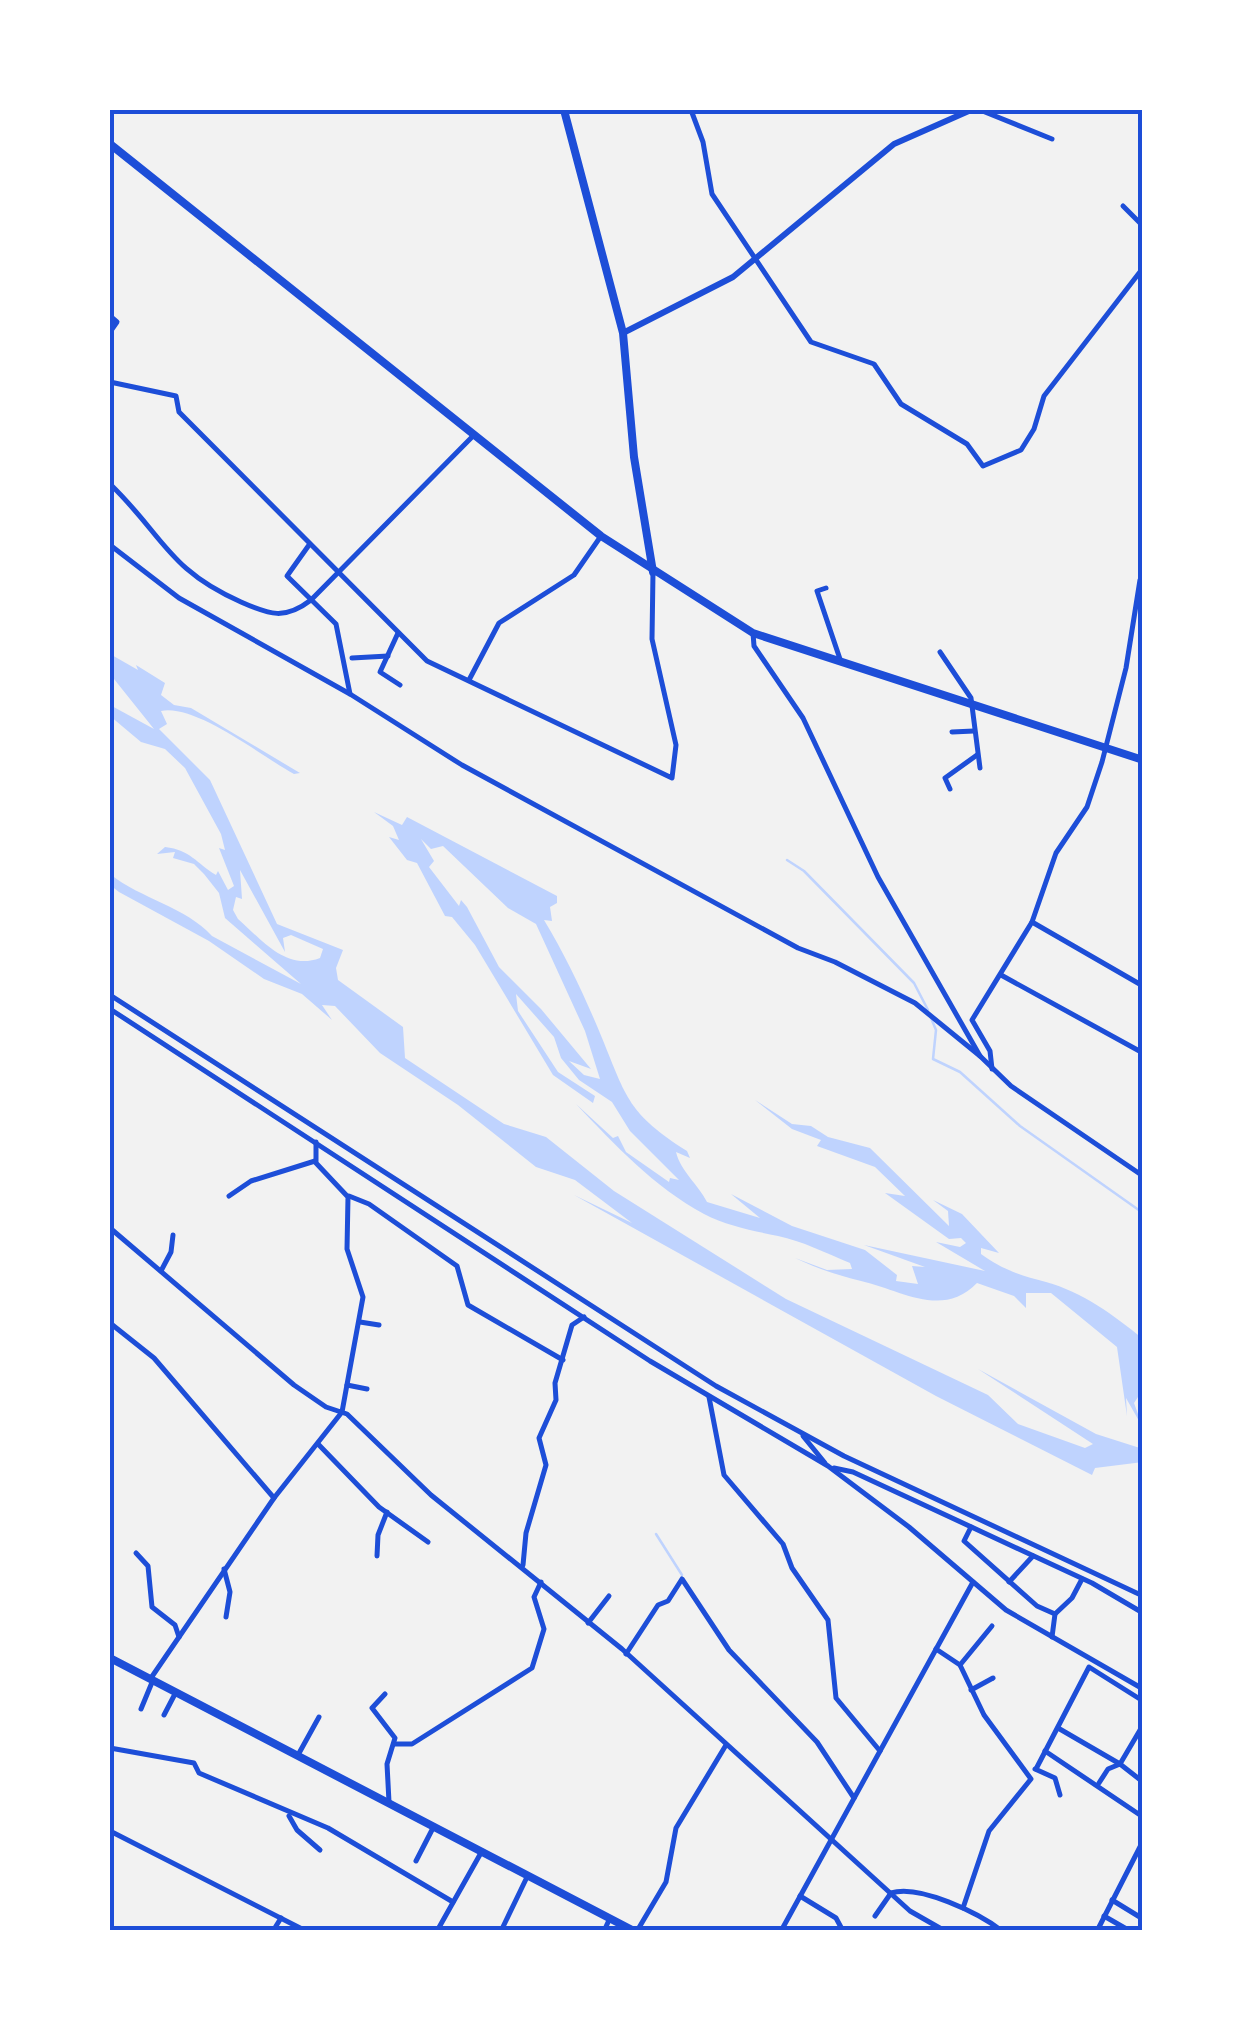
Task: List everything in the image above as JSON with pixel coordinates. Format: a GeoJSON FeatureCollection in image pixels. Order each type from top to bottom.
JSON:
{"type":"FeatureCollection","features":[{"type":"Feature","properties":{"kind":"main road"},"geometry":{"type":"LineString","coordinates":[[564,110],[624,333],[634,458],[653,572]]}},
{"type":"Feature","properties":{"kind":"main road"},"geometry":{"type":"LineString","coordinates":[[110,144],[601,536],[753,633],[1143,760]]}},
{"type":"Feature","properties":{"kind":"main road"},"geometry":{"type":"LineString","coordinates":[[110,1658],[636,1931]]}},
{"type":"Feature","properties":{"kind":"street"},"geometry":{"type":"LineString","coordinates":[[691,110],[712,194],[759,258],[811,342],[874,364],[901,404],[967,444],[982,466],[1021,450],[1029,440],[1044,396],[1143,268]]}},
{"type":"Feature","properties":{"kind":"street"},"geometry":{"type":"LineString","coordinates":[[624,333],[690,302],[759,258],[873,158],[916,132],[971,110]]}},
{"type":"Feature","properties":{"kind":"street"},"geometry":{"type":"LineString","coordinates":[[980,110],[1052,140]]}},
{"type":"Feature","properties":{"kind":"street"},"geometry":{"type":"LineString","coordinates":[[1123,206],[1143,226]]}},
{"type":"Feature","properties":{"kind":"street"},"geometry":{"type":"LineString","coordinates":[[110,316],[117,322],[110,332]]}},
{"type":"Feature","properties":{"kind":"street"},"geometry":{"type":"LineString","coordinates":[[110,382],[176,396],[179,412],[427,661],[672,778],[676,745],[652,639],[653,572]]}},
{"type":"Feature","properties":{"kind":"street"},"geometry":{"type":"LineString","coordinates":[[110,484],[170,556],[206,587],[279,616],[294,614],[311,600],[473,436]]}},
{"type":"Feature","properties":{"kind":"street"},"geometry":{"type":"LineString","coordinates":[[469,680],[499,623],[564,584],[601,536]]}},
{"type":"Feature","properties":{"kind":"street"},"geometry":{"type":"LineString","coordinates":[[110,545],[180,598],[350,694],[462,765],[798,948],[835,962],[915,1003],[992,1069],[1143,1176]]}},
{"type":"Feature","properties":{"kind":"street"},"geometry":{"type":"LineString","coordinates":[[309,545],[287,576],[336,624],[350,694]]}},
{"type":"Feature","properties":{"kind":"street"},"geometry":{"type":"LineString","coordinates":[[992,1069],[990,1051],[972,1020],[1032,922],[1056,853],[1087,807],[1126,668],[1142,580],[1143,549]]}},
{"type":"Feature","properties":{"kind":"street"},"geometry":{"type":"LineString","coordinates":[[826,588],[817,591],[842,662]]}},
{"type":"Feature","properties":{"kind":"street"},"geometry":{"type":"LineString","coordinates":[[398,633],[380,672],[400,685]]}},
{"type":"Feature","properties":{"kind":"street"},"geometry":{"type":"LineString","coordinates":[[753,633],[754,646],[803,718],[878,877],[980,1056]]}},
{"type":"Feature","properties":{"kind":"street"},"geometry":{"type":"LineString","coordinates":[[940,652],[972,704],[980,768]]}},
{"type":"Feature","properties":{"kind":"street"},"geometry":{"type":"LineString","coordinates":[[352,658],[388,656]]}},
{"type":"Feature","properties":{"kind":"street"},"geometry":{"type":"LineString","coordinates":[[952,732],[975,732]]}},
{"type":"Feature","properties":{"kind":"street"},"geometry":{"type":"LineString","coordinates":[[950,789],[945,778],[978,754]]}},
{"type":"Feature","properties":{"kind":"street"},"geometry":{"type":"LineString","coordinates":[[1032,922],[1143,986]]}},
{"type":"Feature","properties":{"kind":"street"},"geometry":{"type":"LineString","coordinates":[[1001,974],[1143,1053]]}},
{"type":"Feature","properties":{"kind":"street"},"geometry":{"type":"LineString","coordinates":[[110,996],[684,1366],[801,1434],[1143,1596]]}},
{"type":"Feature","properties":{"kind":"street"},"geometry":{"type":"LineString","coordinates":[[110,1010],[584,1317],[828,1466],[910,1527],[1017,1617],[1143,1689]]}},
{"type":"Feature","properties":{"kind":"street"},"geometry":{"type":"LineString","coordinates":[[316,1142],[315,1161],[348,1196],[369,1204],[458,1266],[468,1305],[564,1360]]}},
{"type":"Feature","properties":{"kind":"street"},"geometry":{"type":"LineString","coordinates":[[229,1196],[250,1181],[315,1161]]}},
{"type":"Feature","properties":{"kind":"street"},"geometry":{"type":"LineString","coordinates":[[141,1709],[152,1680],[224,1569],[342,1412],[363,1297],[347,1249],[348,1196]]}},
{"type":"Feature","properties":{"kind":"street"},"geometry":{"type":"LineString","coordinates":[[110,1228],[294,1385],[326,1407],[342,1412],[431,1495],[523,1566],[626,1654],[891,1894],[946,1931]]}},
{"type":"Feature","properties":{"kind":"street"},"geometry":{"type":"LineString","coordinates":[[161,1271],[174,1235]]}},
{"type":"Feature","properties":{"kind":"street"},"geometry":{"type":"LineString","coordinates":[[523,1566],[526,1533],[546,1466],[539,1438],[556,1400],[572,1325],[584,1317]]}},
{"type":"Feature","properties":{"kind":"street"},"geometry":{"type":"LineString","coordinates":[[360,1322],[379,1325]]}},
{"type":"Feature","properties":{"kind":"street"},"geometry":{"type":"LineString","coordinates":[[110,1324],[154,1358],[274,1498]]}},
{"type":"Feature","properties":{"kind":"street"},"geometry":{"type":"LineString","coordinates":[[347,1385],[368,1390]]}},
{"type":"Feature","properties":{"kind":"street"},"geometry":{"type":"LineString","coordinates":[[710,1397],[724,1476],[783,1544],[788,1560],[828,1620],[836,1698],[880,1751]]}},
{"type":"Feature","properties":{"kind":"street"},"geometry":{"type":"LineString","coordinates":[[801,1434],[828,1466],[854,1472],[1082,1578],[1143,1613]]}},
{"type":"Feature","properties":{"kind":"street"},"geometry":{"type":"LineString","coordinates":[[319,1444],[388,1512],[428,1542]]}},
{"type":"Feature","properties":{"kind":"street"},"geometry":{"type":"LineString","coordinates":[[377,1556],[378,1535],[388,1512]]}},
{"type":"Feature","properties":{"kind":"street"},"geometry":{"type":"LineString","coordinates":[[971,1527],[964,1542],[1037,1606],[1055,1614]]}},
{"type":"Feature","properties":{"kind":"street"},"geometry":{"type":"LineString","coordinates":[[136,1553],[148,1566],[152,1607],[176,1625],[179,1636]]}},
{"type":"Feature","properties":{"kind":"street"},"geometry":{"type":"LineString","coordinates":[[1009,1582],[1032,1556]]}},
{"type":"Feature","properties":{"kind":"street"},"geometry":{"type":"LineString","coordinates":[[224,1569],[230,1592],[226,1618]]}},
{"type":"Feature","properties":{"kind":"street"},"geometry":{"type":"LineString","coordinates":[[1052,1637],[1055,1614],[1072,1598],[1082,1578]]}},
{"type":"Feature","properties":{"kind":"street"},"geometry":{"type":"LineString","coordinates":[[626,1654],[658,1605],[668,1600],[682,1579],[729,1650],[798,1720],[854,1798]]}},
{"type":"Feature","properties":{"kind":"street"},"geometry":{"type":"LineString","coordinates":[[395,1744],[412,1744],[532,1668],[544,1629],[534,1597],[542,1582]]}},
{"type":"Feature","properties":{"kind":"street"},"geometry":{"type":"LineString","coordinates":[[781,1931],[973,1582]]}},
{"type":"Feature","properties":{"kind":"street"},"geometry":{"type":"LineString","coordinates":[[588,1623],[610,1596]]}},
{"type":"Feature","properties":{"kind":"street"},"geometry":{"type":"LineString","coordinates":[[960,1665],[992,1626]]}},
{"type":"Feature","properties":{"kind":"street"},"geometry":{"type":"LineString","coordinates":[[936,1649],[960,1665],[984,1715],[1032,1770],[1055,1778],[1060,1795]]}},
{"type":"Feature","properties":{"kind":"street"},"geometry":{"type":"LineString","coordinates":[[964,1908],[988,1831],[1027,1788],[1032,1770],[1088,1667],[1143,1702]]}},
{"type":"Feature","properties":{"kind":"street"},"geometry":{"type":"LineString","coordinates":[[972,1690],[993,1678]]}},
{"type":"Feature","properties":{"kind":"street"},"geometry":{"type":"LineString","coordinates":[[164,1715],[176,1692]]}},
{"type":"Feature","properties":{"kind":"street"},"geometry":{"type":"LineString","coordinates":[[385,1694],[372,1708],[395,1744]]}},
{"type":"Feature","properties":{"kind":"street"},"geometry":{"type":"LineString","coordinates":[[298,1755],[320,1717]]}},
{"type":"Feature","properties":{"kind":"street"},"geometry":{"type":"LineString","coordinates":[[1099,1783],[1108,1769],[1120,1764],[1143,1726]]}},
{"type":"Feature","properties":{"kind":"street"},"geometry":{"type":"LineString","coordinates":[[1057,1728],[1120,1764],[1143,1782]]}},
{"type":"Feature","properties":{"kind":"street"},"geometry":{"type":"LineString","coordinates":[[389,1802],[387,1764],[395,1744]]}},
{"type":"Feature","properties":{"kind":"street"},"geometry":{"type":"LineString","coordinates":[[636,1931],[666,1882],[676,1828],[726,1745]]}},
{"type":"Feature","properties":{"kind":"street"},"geometry":{"type":"LineString","coordinates":[[110,1748],[188,1761],[199,1774],[288,1814],[309,1818],[350,1839],[391,1868],[453,1902]]}},
{"type":"Feature","properties":{"kind":"street"},"geometry":{"type":"LineString","coordinates":[[1045,1750],[1099,1783],[1143,1817]]}},
{"type":"Feature","properties":{"kind":"street"},"geometry":{"type":"LineString","coordinates":[[288,1814],[297,1830],[320,1850]]}},
{"type":"Feature","properties":{"kind":"street"},"geometry":{"type":"LineString","coordinates":[[416,1861],[434,1826]]}},
{"type":"Feature","properties":{"kind":"street"},"geometry":{"type":"LineString","coordinates":[[110,1831],[306,1931]]}},
{"type":"Feature","properties":{"kind":"street"},"geometry":{"type":"LineString","coordinates":[[1096,1931],[1143,1841]]}},
{"type":"Feature","properties":{"kind":"street"},"geometry":{"type":"LineString","coordinates":[[438,1931],[482,1850]]}},
{"type":"Feature","properties":{"kind":"street"},"geometry":{"type":"LineString","coordinates":[[384,1878],[391,1868]]}},
{"type":"Feature","properties":{"kind":"street"},"geometry":{"type":"LineString","coordinates":[[502,1931],[528,1875]]}},
{"type":"Feature","properties":{"kind":"street"},"geometry":{"type":"LineString","coordinates":[[875,1916],[891,1894],[906,1891],[964,1908],[1002,1931]]}},
{"type":"Feature","properties":{"kind":"street"},"geometry":{"type":"LineString","coordinates":[[800,1896],[836,1918],[844,1931]]}},
{"type":"Feature","properties":{"kind":"street"},"geometry":{"type":"LineString","coordinates":[[1112,1900],[1143,1919]]}},
{"type":"Feature","properties":{"kind":"street"},"geometry":{"type":"LineString","coordinates":[[1104,1916],[1130,1931]]}},
{"type":"Feature","properties":{"kind":"street"},"geometry":{"type":"LineString","coordinates":[[274,1931],[281,1918]]}},
{"type":"Feature","properties":{"kind":"street"},"geometry":{"type":"LineString","coordinates":[[604,1931],[610,1918]]}},
{"type":"Feature","properties":{"kind":"water"},"geometry":{"type":"Polygon","coordinates":[[[110,654],[165,683],[161,695],[174,705],[191,708],[300,773],[294,774],[210,723],[192,715],[161,711],[167,724],[159,729],[210,780],[277,924],[343,950],[336,968],[338,980],[403,1027],[405,1058],[504,1124],[546,1137],[614,1191],[786,1299],[988,1395],[1018,1424],[1085,1448],[1093,1444],[978,1369],[1096,1434],[1143,1449],[1143,1462],[1095,1468],[1092,1475],[936,1396],[574,1195],[632,1223],[575,1180],[536,1167],[458,1105],[380,1053],[335,1006],[322,1005],[332,1020],[302,994],[264,979],[209,941],[119,892],[110,885],[110,874],[301,984],[225,918],[219,893],[194,864],[173,858],[175,852],[157,854],[165,847],[181,851],[216,875],[218,871],[228,890],[234,886],[219,848],[225,850],[221,834],[185,768],[165,749],[141,742],[110,716],[110,705],[154,729],[110,674],[110,654]],[[240,870],[242,899],[236,897],[233,910],[238,919],[285,957],[308,961],[320,958],[323,949],[291,935],[283,938],[285,952],[240,870]]]}},
{"type":"Feature","properties":{"kind":"water"},"geometry":{"type":"Polygon","coordinates":[[[374,812],[402,825],[407,817],[557,896],[557,903],[550,907],[552,921],[544,920],[582,993],[624,1091],[652,1126],[687,1151],[690,1158],[676,1152],[707,1202],[760,1218],[731,1194],[792,1226],[865,1250],[897,1275],[896,1281],[918,1284],[912,1266],[925,1267],[864,1245],[985,1271],[936,1242],[960,1247],[966,1243],[961,1238],[949,1239],[885,1193],[905,1196],[875,1167],[817,1146],[821,1140],[792,1129],[755,1100],[792,1124],[811,1126],[828,1137],[870,1148],[949,1226],[948,1211],[933,1200],[962,1214],[999,1253],[981,1248],[981,1254],[1012,1271],[1085,1298],[1143,1339],[1143,1400],[1140,1394],[1134,1403],[1143,1428],[1126,1398],[1127,1416],[1117,1347],[1051,1293],[1026,1293],[1026,1308],[1014,1296],[977,1283],[950,1299],[935,1301],[906,1295],[836,1274],[803,1262],[795,1258],[827,1270],[852,1269],[850,1263],[805,1244],[713,1218],[652,1178],[576,1104],[613,1138],[618,1136],[626,1152],[669,1182],[670,1178],[679,1180],[630,1131],[612,1102],[579,1080],[561,1058],[554,1037],[516,994],[518,1011],[558,1072],[595,1096],[593,1103],[553,1075],[475,945],[452,917],[445,916],[417,863],[407,860],[389,837],[399,840],[393,826],[374,812]],[[421,839],[434,861],[429,867],[459,906],[461,900],[467,907],[499,967],[541,1009],[591,1069],[569,1061],[584,1075],[600,1079],[585,1031],[536,924],[508,908],[443,846],[431,849],[421,839]]]}},
{"type":"Feature","properties":{"kind":"waterway"},"geometry":{"type":"LineString","coordinates":[[787,860],[804,871],[914,983],[928,1010]]}},
{"type":"Feature","properties":{"kind":"waterway"},"geometry":{"type":"LineString","coordinates":[[931,1018],[936,1030],[933,1059],[960,1072],[1020,1126],[1143,1213]]}},
{"type":"Feature","properties":{"kind":"waterway"},"geometry":{"type":"LineString","coordinates":[[656,1534],[682,1575]]}}]}
